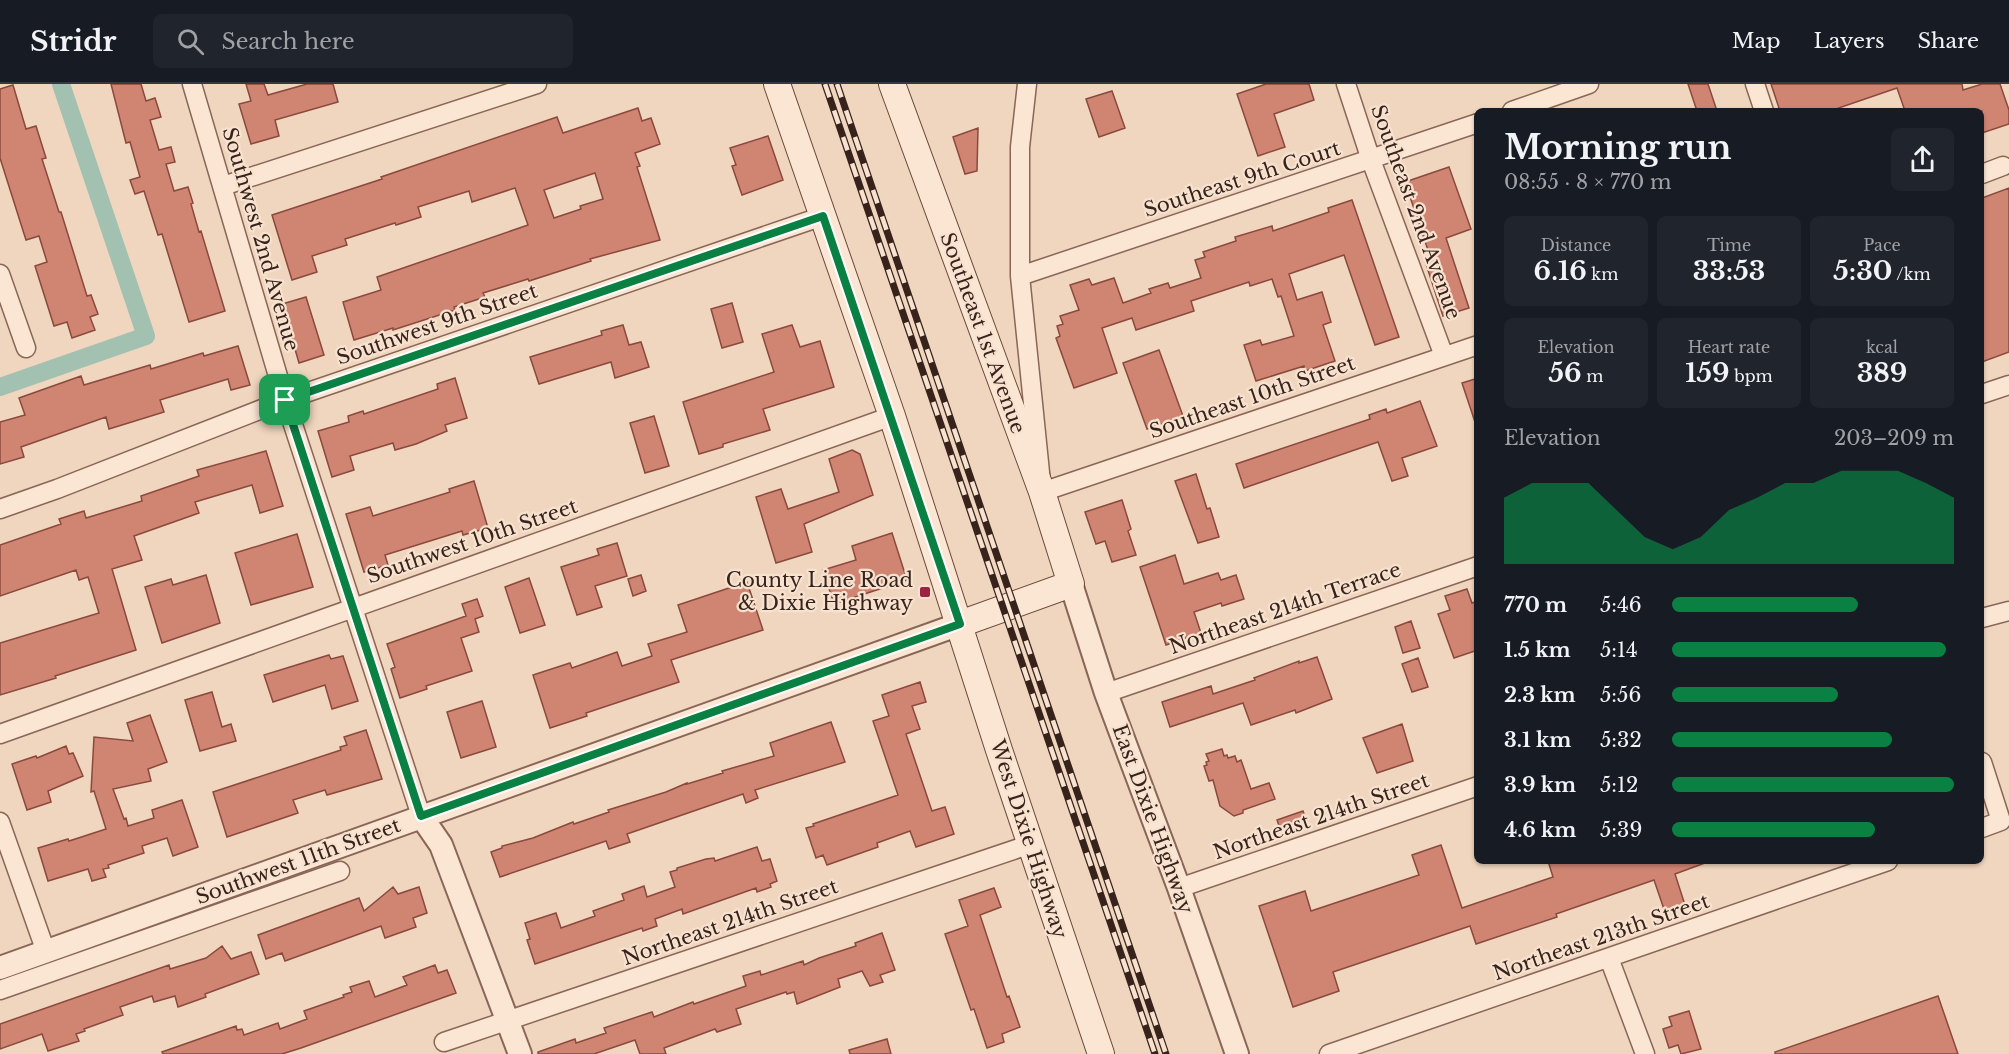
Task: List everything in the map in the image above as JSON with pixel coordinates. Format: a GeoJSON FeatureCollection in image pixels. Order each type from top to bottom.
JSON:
{"type":"FeatureCollection","features":[{"type":"Feature","properties":{"kind":"main road","name":"West Dixie Highway"},"geometry":{"type":"LineString","coordinates":[[777,84],[892,416],[1101,1054]]}},
{"type":"Feature","properties":{"kind":"main road","name":"Southeast 1st Avenue"},"geometry":{"type":"LineString","coordinates":[[892,84],[1042,492],[1071,584]]}},
{"type":"Feature","properties":{"kind":"main road","name":"Southwest 11th Street"},"geometry":{"type":"LineString","coordinates":[[960,624],[1071,584]]}},
{"type":"Feature","properties":{"kind":"street","name":"Southwest 2nd Avenue"},"geometry":{"type":"LineString","coordinates":[[192,84],[285,400],[421,816]]}},
{"type":"Feature","properties":{"kind":"street"},"geometry":{"type":"LineString","coordinates":[[223,186],[537,84]]}},
{"type":"Feature","properties":{"kind":"street"},"geometry":{"type":"LineString","coordinates":[[1026,84],[1020,147],[1020,276],[1042,492]]}},
{"type":"Feature","properties":{"kind":"street","name":"Southeast 2nd Avenue"},"geometry":{"type":"LineString","coordinates":[[1347,84],[1371,160],[1444,356]]}},
{"type":"Feature","properties":{"kind":"street"},"geometry":{"type":"LineString","coordinates":[[1521,108],[1589,84]]}},
{"type":"Feature","properties":{"kind":"street"},"geometry":{"type":"LineString","coordinates":[[1755,84],[1763,108]]}},
{"type":"Feature","properties":{"kind":"street","name":"Southeast 9th Court"},"geometry":{"type":"LineString","coordinates":[[1020,276],[1474,124]]}},
{"type":"Feature","properties":{"kind":"street"},"geometry":{"type":"LineString","coordinates":[[1984,173],[2003,166]]}},
{"type":"Feature","properties":{"kind":"street","name":"Southwest 9th Street"},"geometry":{"type":"LineString","coordinates":[[0,509],[285,400],[823,216]]}},
{"type":"Feature","properties":{"kind":"street"},"geometry":{"type":"LineString","coordinates":[[0,274],[26,348]]}},
{"type":"Feature","properties":{"kind":"street","name":"Southeast 10th Street"},"geometry":{"type":"LineString","coordinates":[[1042,492],[1474,346]]}},
{"type":"Feature","properties":{"kind":"street"},"geometry":{"type":"LineString","coordinates":[[1984,393],[2009,385]]}},
{"type":"Feature","properties":{"kind":"street","name":"Southwest 10th Street"},"geometry":{"type":"LineString","coordinates":[[0,734],[892,416]]}},
{"type":"Feature","properties":{"kind":"street","name":"Northeast 214th Terrace"},"geometry":{"type":"LineString","coordinates":[[1106,693],[1474,567]]}},
{"type":"Feature","properties":{"kind":"street","name":"East Dixie Highway"},"geometry":{"type":"LineString","coordinates":[[1071,584],[1106,693],[1179,888],[1237,1054]]}},
{"type":"Feature","properties":{"kind":"street"},"geometry":{"type":"LineString","coordinates":[[1984,617],[2009,611]]}},
{"type":"Feature","properties":{"kind":"street","name":"Southwest 11th Street"},"geometry":{"type":"LineString","coordinates":[[0,968],[960,624]]}},
{"type":"Feature","properties":{"kind":"street"},"geometry":{"type":"LineString","coordinates":[[1984,768],[2001,821],[1984,827]]}},
{"type":"Feature","properties":{"kind":"street","name":"Northeast 214th Street"},"geometry":{"type":"LineString","coordinates":[[1179,888],[1474,787]]}},
{"type":"Feature","properties":{"kind":"street"},"geometry":{"type":"LineString","coordinates":[[421,816],[441,845],[520,1054]]}},
{"type":"Feature","properties":{"kind":"street"},"geometry":{"type":"LineString","coordinates":[[0,822],[46,952]]}},
{"type":"Feature","properties":{"kind":"street","name":"Northeast 214th Street"},"geometry":{"type":"LineString","coordinates":[[444,1042],[1031,844]]}},
{"type":"Feature","properties":{"kind":"street","name":"Northeast 213th Street"},"geometry":{"type":"LineString","coordinates":[[1329,1054],[1879,864]]}},
{"type":"Feature","properties":{"kind":"street"},"geometry":{"type":"LineString","coordinates":[[0,990],[340,871]]}},
{"type":"Feature","properties":{"kind":"street"},"geometry":{"type":"LineString","coordinates":[[1609,958],[1645,1054]]}},
{"type":"Feature","properties":{"kind":"building"},"geometry":{"type":"Polygon","coordinates":[[[111,84],[141,84],[146,101],[155,98],[161,117],[150,120],[159,150],[171,147],[175,162],[166,164],[174,191],[188,187],[199,232],[201,231],[225,311],[189,322],[162,234],[158,235],[144,191],[135,194],[130,180],[140,177],[130,142],[126,143],[111,84]]]}},
{"type":"Feature","properties":{"kind":"building"},"geometry":{"type":"Polygon","coordinates":[[[246,84],[264,84],[268,95],[307,84],[333,84],[338,102],[275,120],[279,136],[251,144],[239,104],[251,101],[246,84]]]}},
{"type":"Feature","properties":{"kind":"building"},"geometry":{"type":"Polygon","coordinates":[[[1266,84],[1309,84],[1314,100],[1274,114],[1285,147],[1258,156],[1237,94],[1266,84]]]}},
{"type":"Feature","properties":{"kind":"building"},"geometry":{"type":"Polygon","coordinates":[[[1688,84],[1708,84],[1716,108],[1696,108],[1688,84]]]}},
{"type":"Feature","properties":{"kind":"building"},"geometry":{"type":"Polygon","coordinates":[[[1771,84],[1962,84],[1963,90],[1982,84],[2000,84],[2009,110],[2009,124],[1984,132],[1984,108],[1904,108],[1897,88],[1839,108],[1779,108],[1771,84]]]}},
{"type":"Feature","properties":{"kind":"building"},"geometry":{"type":"Polygon","coordinates":[[[13,85],[26,129],[36,126],[46,158],[42,159],[59,212],[61,212],[87,296],[91,295],[98,314],[90,317],[95,330],[72,338],[67,322],[54,326],[35,266],[47,262],[39,236],[26,240],[0,158],[0,89],[13,85]]]}},
{"type":"Feature","properties":{"kind":"building"},"geometry":{"type":"Polygon","coordinates":[[[1112,91],[1125,128],[1099,137],[1086,99],[1112,91]]]}},
{"type":"Feature","properties":{"kind":"building"},"geometry":{"type":"Polygon","coordinates":[[[638,108],[642,121],[651,118],[660,144],[635,153],[640,166],[637,167],[660,240],[590,259],[591,261],[529,281],[528,279],[483,293],[485,297],[454,307],[455,310],[354,340],[343,302],[381,290],[377,277],[528,225],[515,188],[472,202],[469,191],[418,207],[421,217],[345,239],[347,245],[312,256],[317,272],[292,280],[272,215],[557,117],[563,133],[638,108]],[[595,173],[544,190],[554,218],[603,199],[595,173]]]}},
{"type":"Feature","properties":{"kind":"building"},"geometry":{"type":"Polygon","coordinates":[[[978,128],[977,171],[965,174],[953,137],[978,128]]]}},
{"type":"Feature","properties":{"kind":"building"},"geometry":{"type":"Polygon","coordinates":[[[768,136],[783,180],[742,195],[732,166],[736,165],[730,148],[768,136]]]}},
{"type":"Feature","properties":{"kind":"building"},"geometry":{"type":"Polygon","coordinates":[[[1449,167],[1471,229],[1446,238],[1469,308],[1443,316],[1425,261],[1431,259],[1405,182],[1449,167]]]}},
{"type":"Feature","properties":{"kind":"building"},"geometry":{"type":"Polygon","coordinates":[[[2009,188],[2009,352],[1984,361],[1984,197],[2009,188]]]}},
{"type":"Feature","properties":{"kind":"building"},"geometry":{"type":"Polygon","coordinates":[[[1352,200],[1399,337],[1375,345],[1344,255],[1289,274],[1297,300],[1322,292],[1331,322],[1323,325],[1335,361],[1305,371],[1304,366],[1256,381],[1244,345],[1260,340],[1262,345],[1294,336],[1281,296],[1278,297],[1272,279],[1250,286],[1249,282],[1191,301],[1194,311],[1136,330],[1132,318],[1102,328],[1117,373],[1074,388],[1056,338],[1060,336],[1057,326],[1063,324],[1060,316],[1079,310],[1070,285],[1089,279],[1092,285],[1114,278],[1123,303],[1151,293],[1149,289],[1168,283],[1170,288],[1201,278],[1195,260],[1205,257],[1203,252],[1236,241],[1235,237],[1272,226],[1273,231],[1329,212],[1328,208],[1352,200]]]}},
{"type":"Feature","properties":{"kind":"building"},"geometry":{"type":"Polygon","coordinates":[[[306,297],[324,355],[299,363],[282,304],[306,297]]]}},
{"type":"Feature","properties":{"kind":"building"},"geometry":{"type":"Polygon","coordinates":[[[732,303],[743,342],[722,348],[711,309],[732,303]]]}},
{"type":"Feature","properties":{"kind":"building"},"geometry":{"type":"Polygon","coordinates":[[[623,325],[629,345],[641,342],[649,367],[615,378],[611,362],[539,384],[530,357],[602,335],[601,331],[623,325]]]}},
{"type":"Feature","properties":{"kind":"building"},"geometry":{"type":"Polygon","coordinates":[[[792,325],[800,347],[820,341],[834,387],[763,409],[770,430],[699,454],[683,402],[774,372],[762,334],[792,325]]]}},
{"type":"Feature","properties":{"kind":"building"},"geometry":{"type":"Polygon","coordinates":[[[238,346],[250,385],[231,390],[228,379],[160,400],[164,412],[109,429],[106,417],[21,447],[24,457],[0,464],[0,422],[25,415],[19,398],[81,376],[84,385],[150,365],[151,369],[203,353],[204,356],[238,346]]]}},
{"type":"Feature","properties":{"kind":"building"},"geometry":{"type":"Polygon","coordinates":[[[1159,350],[1183,416],[1147,429],[1123,363],[1159,350]]]}},
{"type":"Feature","properties":{"kind":"building"},"geometry":{"type":"Polygon","coordinates":[[[455,378],[467,418],[445,425],[447,431],[416,444],[395,450],[393,443],[350,456],[354,470],[332,477],[318,431],[349,422],[348,416],[363,411],[364,414],[438,389],[437,384],[455,378]]]}},
{"type":"Feature","properties":{"kind":"building"},"geometry":{"type":"Polygon","coordinates":[[[1474,379],[1474,419],[1462,383],[1474,379]]]}},
{"type":"Feature","properties":{"kind":"building"},"geometry":{"type":"Polygon","coordinates":[[[1420,401],[1437,446],[1402,458],[1408,476],[1392,481],[1378,442],[1244,488],[1236,464],[1370,419],[1369,415],[1386,409],[1387,413],[1420,401]]]}},
{"type":"Feature","properties":{"kind":"building"},"geometry":{"type":"Polygon","coordinates":[[[654,416],[669,466],[645,473],[630,423],[654,416]]]}},
{"type":"Feature","properties":{"kind":"building"},"geometry":{"type":"Polygon","coordinates":[[[852,450],[860,454],[873,495],[804,524],[812,552],[776,563],[756,497],[781,489],[788,509],[839,492],[829,459],[852,450]]]}},
{"type":"Feature","properties":{"kind":"building"},"geometry":{"type":"Polygon","coordinates":[[[266,451],[283,506],[260,513],[252,485],[195,502],[199,513],[134,536],[142,560],[112,569],[136,650],[0,695],[0,643],[99,613],[88,577],[79,580],[76,570],[0,596],[0,545],[61,524],[59,519],[84,511],[86,518],[142,501],[141,496],[199,476],[197,470],[266,451]]]}},
{"type":"Feature","properties":{"kind":"building"},"geometry":{"type":"Polygon","coordinates":[[[1196,474],[1219,537],[1198,543],[1175,481],[1196,474]]]}},
{"type":"Feature","properties":{"kind":"building"},"geometry":{"type":"Polygon","coordinates":[[[474,481],[488,528],[463,535],[462,531],[385,555],[388,565],[364,572],[346,514],[370,507],[373,516],[450,492],[449,489],[474,481]]]}},
{"type":"Feature","properties":{"kind":"building"},"geometry":{"type":"Polygon","coordinates":[[[1122,500],[1131,529],[1128,531],[1136,555],[1112,562],[1105,541],[1096,544],[1085,512],[1122,500]]]}},
{"type":"Feature","properties":{"kind":"building"},"geometry":{"type":"Polygon","coordinates":[[[892,533],[907,580],[834,604],[823,570],[856,560],[852,546],[892,533]]]}},
{"type":"Feature","properties":{"kind":"building"},"geometry":{"type":"Polygon","coordinates":[[[297,534],[313,587],[251,605],[235,553],[297,534]]]}},
{"type":"Feature","properties":{"kind":"building"},"geometry":{"type":"Polygon","coordinates":[[[617,543],[627,576],[595,586],[602,607],[577,615],[561,567],[599,555],[597,549],[617,543]]]}},
{"type":"Feature","properties":{"kind":"building"},"geometry":{"type":"Polygon","coordinates":[[[1175,555],[1184,584],[1218,573],[1221,580],[1236,575],[1244,599],[1222,606],[1221,603],[1194,612],[1201,633],[1166,645],[1140,567],[1175,555]]]}},
{"type":"Feature","properties":{"kind":"building"},"geometry":{"type":"Polygon","coordinates":[[[206,575],[220,623],[162,643],[145,587],[171,579],[173,585],[206,575]]]}},
{"type":"Feature","properties":{"kind":"building"},"geometry":{"type":"Polygon","coordinates":[[[641,575],[646,591],[633,596],[628,579],[641,575]]]}},
{"type":"Feature","properties":{"kind":"building"},"geometry":{"type":"Polygon","coordinates":[[[529,578],[545,625],[520,633],[505,587],[529,578]]]}},
{"type":"Feature","properties":{"kind":"building"},"geometry":{"type":"Polygon","coordinates":[[[747,582],[763,630],[671,660],[679,682],[586,713],[587,716],[550,728],[533,675],[570,663],[572,668],[617,652],[622,666],[652,656],[648,644],[687,632],[678,605],[747,582]]]}},
{"type":"Feature","properties":{"kind":"building"},"geometry":{"type":"Polygon","coordinates":[[[1467,589],[1472,603],[1474,602],[1474,651],[1454,658],[1438,614],[1450,610],[1445,596],[1467,589]]]}},
{"type":"Feature","properties":{"kind":"building"},"geometry":{"type":"Polygon","coordinates":[[[477,599],[483,616],[475,619],[479,632],[461,638],[472,671],[426,686],[427,689],[400,698],[391,669],[395,667],[387,644],[466,616],[462,604],[477,599]]]}},
{"type":"Feature","properties":{"kind":"building"},"geometry":{"type":"Polygon","coordinates":[[[1411,621],[1420,648],[1403,653],[1395,627],[1411,621]]]}},
{"type":"Feature","properties":{"kind":"building"},"geometry":{"type":"Polygon","coordinates":[[[329,655],[331,659],[343,656],[358,701],[332,709],[325,685],[273,702],[264,675],[329,655]]]}},
{"type":"Feature","properties":{"kind":"building"},"geometry":{"type":"Polygon","coordinates":[[[1317,657],[1332,699],[1296,713],[1295,710],[1251,725],[1243,703],[1170,727],[1162,702],[1211,686],[1213,694],[1255,680],[1254,678],[1299,661],[1299,663],[1317,657]]]}},
{"type":"Feature","properties":{"kind":"building"},"geometry":{"type":"Polygon","coordinates":[[[1418,658],[1428,687],[1412,692],[1402,664],[1418,658]]]}},
{"type":"Feature","properties":{"kind":"building"},"geometry":{"type":"Polygon","coordinates":[[[920,682],[926,702],[912,706],[920,729],[906,734],[932,811],[945,807],[954,834],[916,847],[910,831],[877,843],[878,847],[827,865],[823,855],[816,858],[806,828],[898,795],[873,721],[889,716],[882,695],[920,682]]]}},
{"type":"Feature","properties":{"kind":"building"},"geometry":{"type":"Polygon","coordinates":[[[212,692],[222,727],[231,724],[236,741],[200,751],[185,700],[212,692]]]}},
{"type":"Feature","properties":{"kind":"building"},"geometry":{"type":"Polygon","coordinates":[[[482,701],[496,747],[461,758],[447,712],[482,701]]]}},
{"type":"Feature","properties":{"kind":"building"},"geometry":{"type":"Polygon","coordinates":[[[150,715],[167,762],[148,769],[151,781],[113,789],[128,826],[154,818],[152,810],[182,800],[198,847],[173,856],[167,838],[142,846],[144,853],[108,865],[109,868],[103,869],[106,877],[92,881],[88,869],[48,881],[38,848],[106,829],[94,791],[91,792],[94,737],[133,741],[127,723],[150,715]]]}},
{"type":"Feature","properties":{"kind":"building"},"geometry":{"type":"Polygon","coordinates":[[[831,722],[845,762],[755,790],[758,798],[746,803],[743,794],[627,834],[630,842],[609,849],[606,841],[500,877],[491,852],[502,846],[533,838],[573,822],[574,824],[609,812],[608,810],[723,773],[722,771],[774,756],[770,743],[831,722]]]}},
{"type":"Feature","properties":{"kind":"building"},"geometry":{"type":"Polygon","coordinates":[[[1402,724],[1413,761],[1377,773],[1363,738],[1402,724]]]}},
{"type":"Feature","properties":{"kind":"building"},"geometry":{"type":"Polygon","coordinates":[[[366,730],[382,779],[327,795],[325,790],[293,800],[298,813],[227,837],[213,792],[341,750],[340,747],[347,745],[344,737],[366,730]]]}},
{"type":"Feature","properties":{"kind":"building"},"geometry":{"type":"Polygon","coordinates":[[[66,746],[69,754],[73,753],[83,776],[48,791],[51,802],[27,810],[12,764],[36,756],[37,758],[66,746]]]}},
{"type":"Feature","properties":{"kind":"building"},"geometry":{"type":"Polygon","coordinates":[[[1222,749],[1224,756],[1227,755],[1228,758],[1235,756],[1237,762],[1241,760],[1251,789],[1269,783],[1275,799],[1243,810],[1243,813],[1234,816],[1220,806],[1213,780],[1209,781],[1204,766],[1209,761],[1206,754],[1222,749]]]}},
{"type":"Feature","properties":{"kind":"building"},"geometry":{"type":"Polygon","coordinates":[[[1303,811],[1308,825],[1282,834],[1277,820],[1303,811]]]}},
{"type":"Feature","properties":{"kind":"building"},"geometry":{"type":"Polygon","coordinates":[[[1441,845],[1462,908],[1553,877],[1549,864],[1702,864],[1675,874],[1685,905],[1665,912],[1654,880],[1556,914],[1557,917],[1476,944],[1470,926],[1333,972],[1339,991],[1293,1007],[1259,906],[1305,891],[1311,911],[1419,875],[1412,855],[1441,845]]]}},
{"type":"Feature","properties":{"kind":"building"},"geometry":{"type":"Polygon","coordinates":[[[757,847],[762,861],[770,859],[777,881],[770,884],[771,887],[757,892],[756,888],[683,914],[682,909],[655,919],[657,926],[643,931],[642,928],[535,964],[527,940],[530,939],[525,923],[556,913],[561,928],[595,916],[593,911],[624,900],[622,894],[644,886],[647,897],[675,887],[670,872],[677,868],[706,859],[714,858],[715,861],[757,847]]]}},
{"type":"Feature","properties":{"kind":"building"},"geometry":{"type":"Polygon","coordinates":[[[393,887],[398,894],[419,887],[427,913],[413,918],[416,927],[385,938],[381,926],[285,961],[282,953],[266,959],[258,935],[359,898],[364,911],[393,887]]]}},
{"type":"Feature","properties":{"kind":"building"},"geometry":{"type":"Polygon","coordinates":[[[994,888],[1001,907],[980,915],[1007,997],[1009,996],[1020,1027],[1002,1034],[1004,1042],[987,1048],[974,1009],[971,1010],[945,934],[968,926],[959,900],[994,888]]]}},
{"type":"Feature","properties":{"kind":"building"},"geometry":{"type":"Polygon","coordinates":[[[882,933],[895,970],[880,975],[883,982],[870,986],[862,971],[838,979],[840,987],[797,1004],[794,992],[787,994],[786,992],[736,1009],[741,1024],[717,1032],[715,1029],[664,1048],[666,1054],[640,1054],[635,1040],[594,1054],[538,1054],[538,1052],[575,1039],[576,1043],[606,1033],[604,1028],[652,1012],[654,1017],[746,986],[743,976],[760,971],[761,975],[803,961],[804,965],[856,946],[855,943],[882,933]]]}},
{"type":"Feature","properties":{"kind":"building"},"geometry":{"type":"Polygon","coordinates":[[[222,946],[231,959],[251,952],[259,974],[205,994],[206,997],[178,1007],[175,996],[154,1002],[152,996],[120,1007],[123,1015],[84,1029],[85,1031],[76,1034],[79,1041],[48,1051],[42,1034],[0,1049],[0,1024],[169,965],[170,969],[206,958],[222,946]]]}},
{"type":"Feature","properties":{"kind":"building"},"geometry":{"type":"Polygon","coordinates":[[[435,965],[438,973],[447,970],[456,993],[301,1048],[282,1054],[163,1054],[162,1052],[236,1026],[237,1030],[242,1029],[244,1035],[278,1023],[280,1029],[307,1019],[304,1011],[344,997],[343,995],[352,992],[350,987],[369,981],[375,997],[407,985],[403,977],[435,965]]]}},
{"type":"Feature","properties":{"kind":"building"},"geometry":{"type":"Polygon","coordinates":[[[1938,996],[1958,1054],[1775,1054],[1775,1052],[1938,996]]]}},
{"type":"Feature","properties":{"kind":"building"},"geometry":{"type":"Polygon","coordinates":[[[1689,1011],[1701,1049],[1681,1054],[1678,1045],[1669,1048],[1663,1029],[1672,1026],[1669,1017],[1689,1011]]]}},
{"type":"Feature","properties":{"kind":"building"},"geometry":{"type":"Polygon","coordinates":[[[887,1039],[891,1054],[850,1054],[849,1050],[887,1039]]]}},
{"type":"Feature","properties":{"kind":"waterway"},"geometry":{"type":"LineString","coordinates":[[0,387],[146,336],[61,84]]}},
{"type":"Feature","properties":{"kind":"railway"},"geometry":{"type":"LineString","coordinates":[[825,84],[1155,1054]]}},
{"type":"Feature","properties":{"kind":"railway"},"geometry":{"type":"LineString","coordinates":[[837,84],[1166,1054]]}},
{"type":"Feature","properties":{"kind":"place","name":"County Line Road & Dixie Highway"},"geometry":{"type":"Point","coordinates":[925,592]}},
{"type":"Feature","properties":{"kind":"route"},"geometry":{"type":"LineString","coordinates":[[823,216],[960,624],[421,816],[285,400],[823,216]]}}]}
